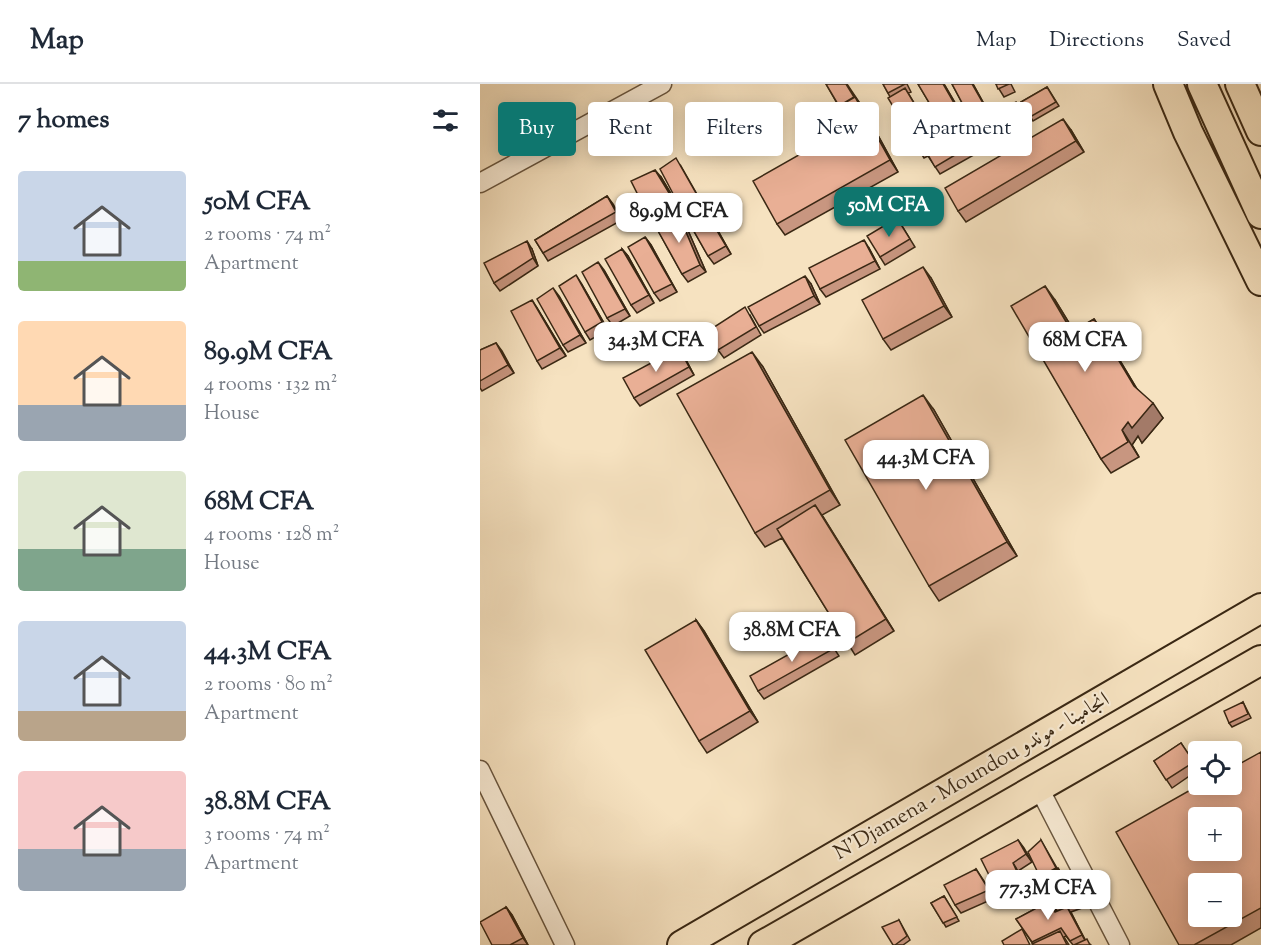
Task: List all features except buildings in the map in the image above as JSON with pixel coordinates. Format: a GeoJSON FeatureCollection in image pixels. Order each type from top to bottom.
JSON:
{"type":"FeatureCollection","features":[{"type":"Feature","properties":{"kind":"main road"},"geometry":{"type":"LineString","coordinates":[[1168,84],[1188,132],[1261,281]]}},
{"type":"Feature","properties":{"kind":"main road"},"geometry":{"type":"LineString","coordinates":[[1202,84],[1261,214]]}},
{"type":"Feature","properties":{"kind":"main road"},"geometry":{"type":"LineString","coordinates":[[1240,84],[1261,131]]}},
{"type":"Feature","properties":{"kind":"main road","name":"N'Djamena - Moundou انجامينا - موندو"},"geometry":{"type":"LineString","coordinates":[[682,945],[1261,608]]}},
{"type":"Feature","properties":{"kind":"main road","name":"N'Djamena - Moundou انجامينا - موندو"},"geometry":{"type":"LineString","coordinates":[[763,945],[1261,660]]}},
{"type":"Feature","properties":{"kind":"street"},"geometry":{"type":"LineString","coordinates":[[480,183],[643,89],[662,84]]}},
{"type":"Feature","properties":{"kind":"street"},"geometry":{"type":"LineString","coordinates":[[480,770],[565,945]]}},
{"type":"Feature","properties":{"kind":"street"},"geometry":{"type":"LineString","coordinates":[[1040,788],[1120,945]]}}]}
